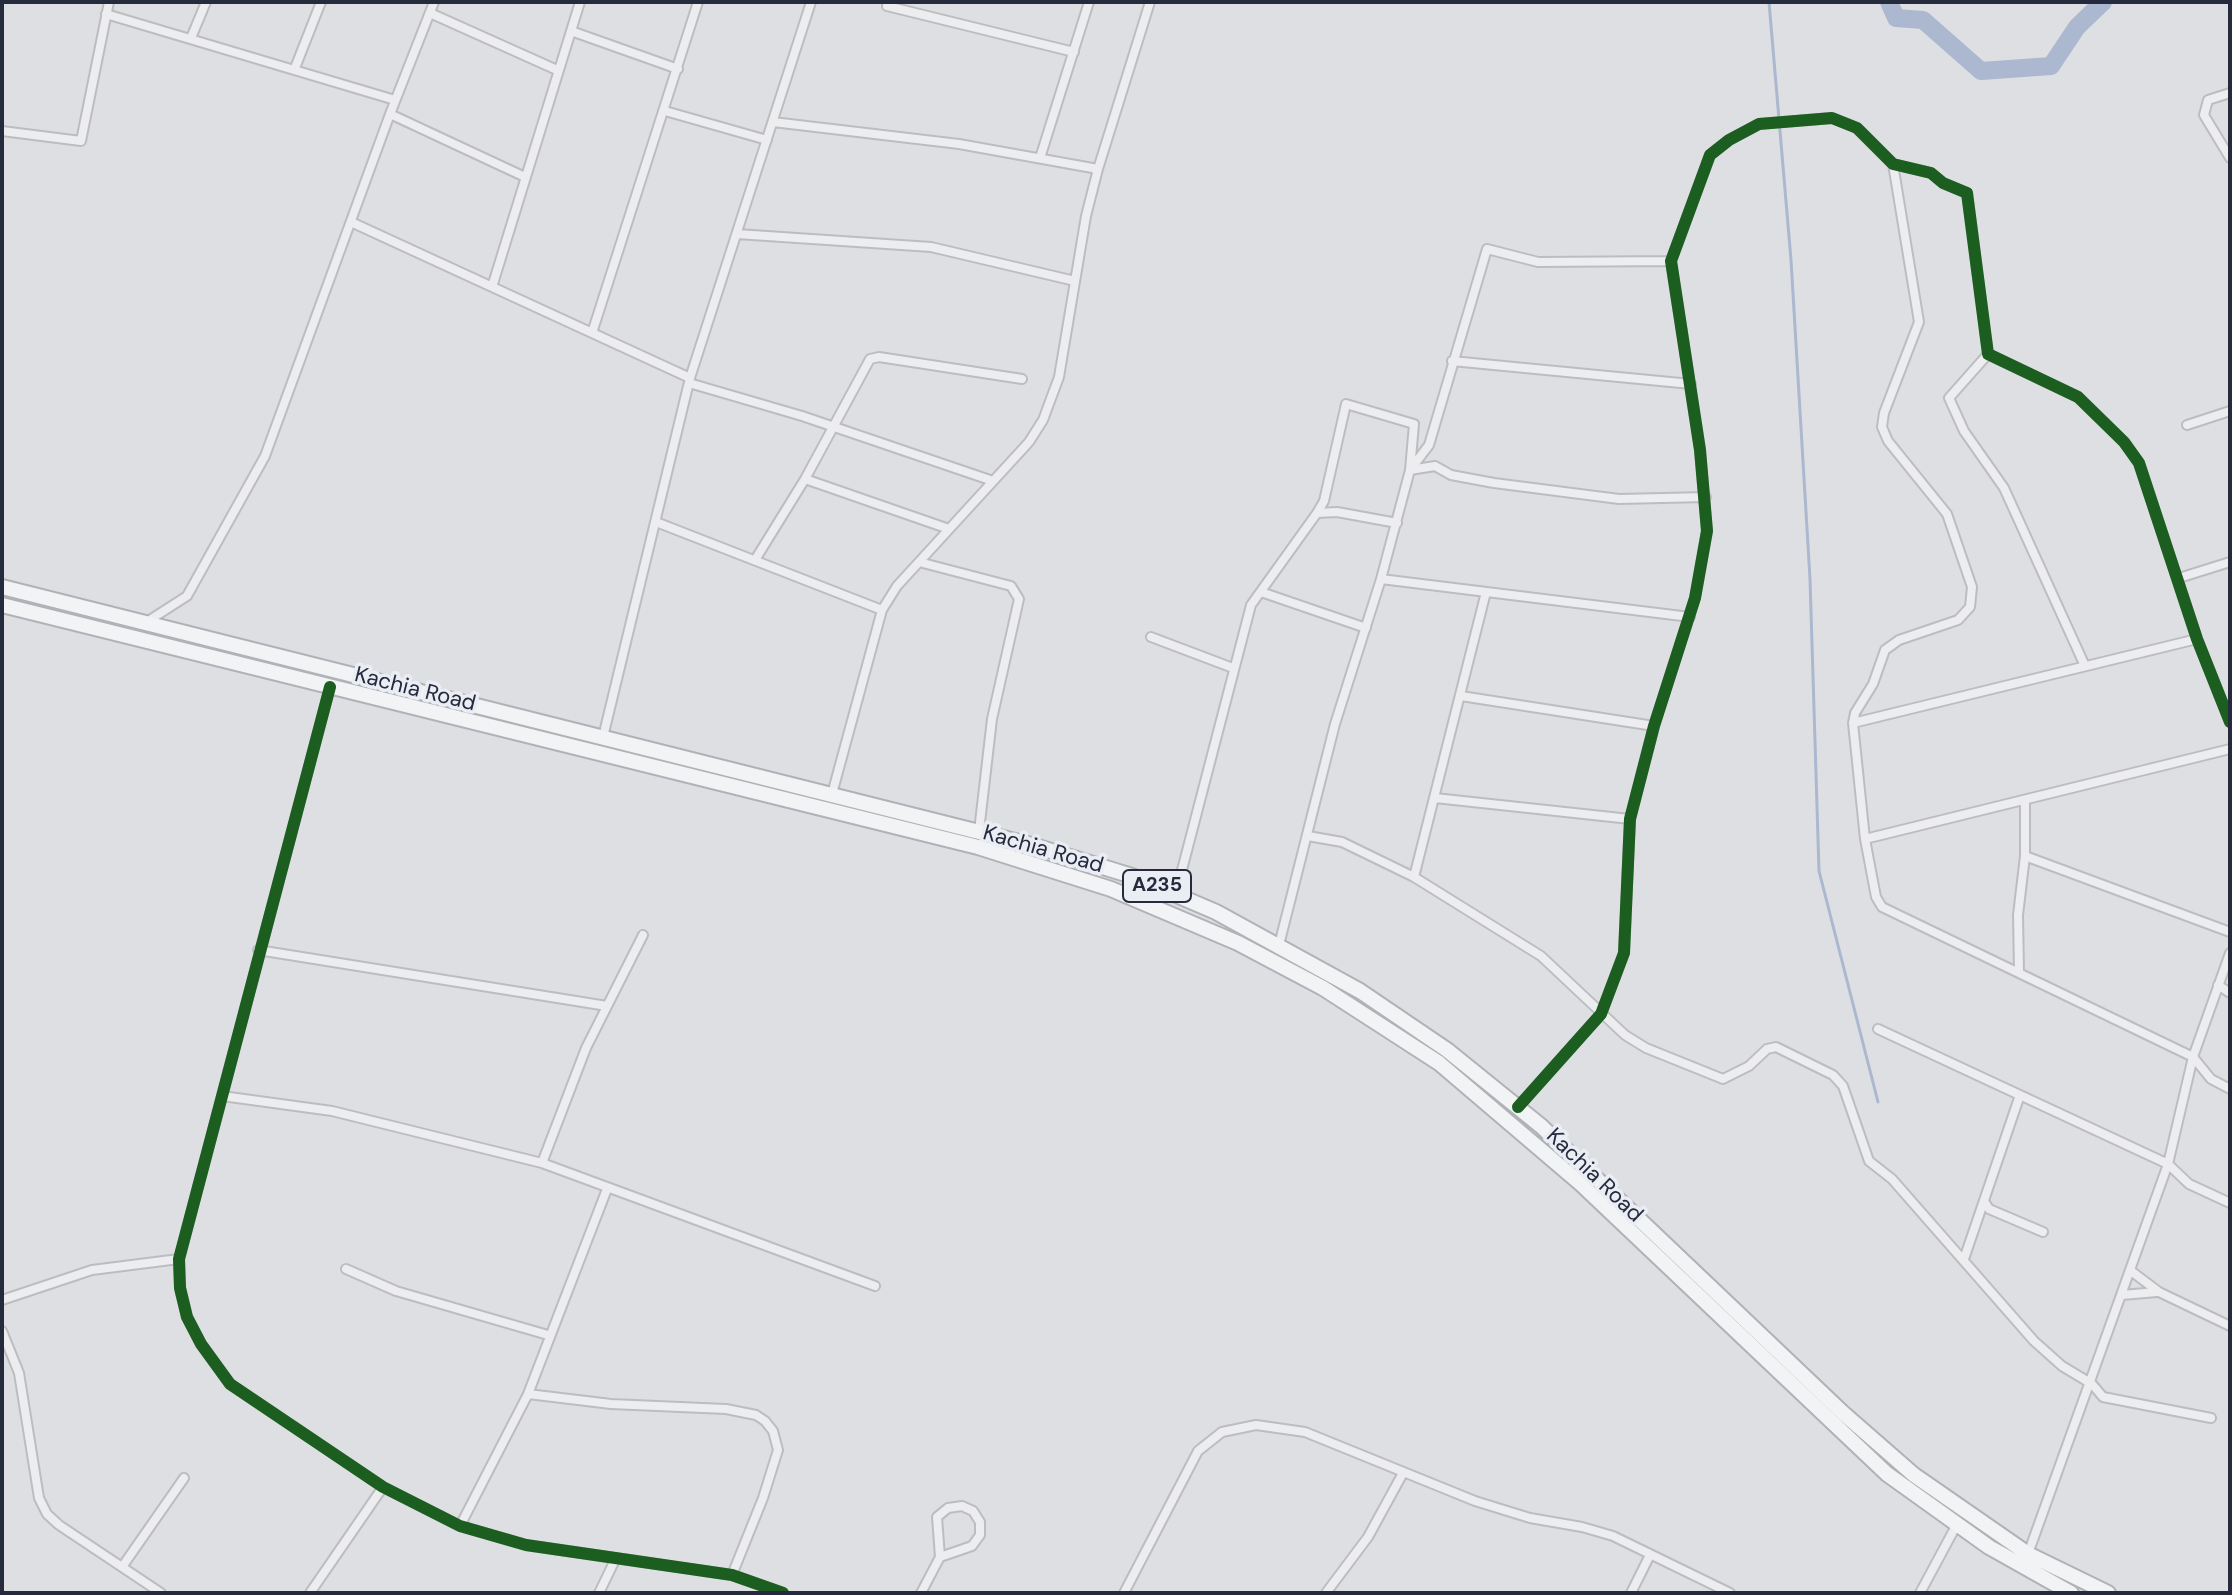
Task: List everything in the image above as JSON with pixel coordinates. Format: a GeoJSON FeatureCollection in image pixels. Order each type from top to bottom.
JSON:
{"type":"FeatureCollection","features":[{"type":"Feature","properties":{"kind":"highway","name":"Kachia Road"},"geometry":{"type":"LineString","coordinates":[[2,587],[979,831],[1082,860],[1176,893],[1279,945],[1403,1019],[1518,1107],[1872,1439],[1949,1501],[2028,1554],[2108,1593]]}},
{"type":"Feature","properties":{"kind":"highway","name":"Kachia Road"},"geometry":{"type":"LineString","coordinates":[[2,605],[1035,863],[1150,904],[1280,964],[1439,1063],[1496,1108],[1581,1184],[1858,1448],[1956,1526],[2071,1593]]}},
{"type":"Feature","properties":{"kind":"street"},"geometry":{"type":"LineString","coordinates":[[2,131],[81,141],[109,2]]}},
{"type":"Feature","properties":{"kind":"street"},"geometry":{"type":"LineString","coordinates":[[191,38],[206,2]]}},
{"type":"Feature","properties":{"kind":"street"},"geometry":{"type":"LineString","coordinates":[[295,68],[321,2]]}},
{"type":"Feature","properties":{"kind":"street"},"geometry":{"type":"LineString","coordinates":[[145,623],[187,596],[265,456],[434,2]]}},
{"type":"Feature","properties":{"kind":"street"},"geometry":{"type":"LineString","coordinates":[[492,287],[580,2]]}},
{"type":"Feature","properties":{"kind":"street"},"geometry":{"type":"LineString","coordinates":[[592,333],[698,2]]}},
{"type":"Feature","properties":{"kind":"street"},"geometry":{"type":"LineString","coordinates":[[603,737],[690,380],[811,2]]}},
{"type":"Feature","properties":{"kind":"street"},"geometry":{"type":"LineString","coordinates":[[1040,158],[1089,2]]}},
{"type":"Feature","properties":{"kind":"street"},"geometry":{"type":"LineString","coordinates":[[832,794],[882,610],[897,586],[1029,442],[1043,420],[1059,377],[1098,169],[1150,2]]}},
{"type":"Feature","properties":{"kind":"street"},"geometry":{"type":"LineString","coordinates":[[887,6],[1074,52]]}},
{"type":"Feature","properties":{"kind":"street"},"geometry":{"type":"LineString","coordinates":[[430,13],[557,70]]}},
{"type":"Feature","properties":{"kind":"street"},"geometry":{"type":"LineString","coordinates":[[106,14],[395,100]]}},
{"type":"Feature","properties":{"kind":"street"},"geometry":{"type":"LineString","coordinates":[[571,31],[678,69]]}},
{"type":"Feature","properties":{"kind":"street"},"geometry":{"type":"LineString","coordinates":[[2230,93],[2208,100],[2204,115],[2230,158]]}},
{"type":"Feature","properties":{"kind":"street"},"geometry":{"type":"LineString","coordinates":[[665,111],[767,140]]}},
{"type":"Feature","properties":{"kind":"street"},"geometry":{"type":"LineString","coordinates":[[390,114],[525,177]]}},
{"type":"Feature","properties":{"kind":"street"},"geometry":{"type":"LineString","coordinates":[[1518,1107],[1601,1014],[1624,953],[1630,819],[1654,726],[1690,617],[1707,531],[1706,497],[1691,384],[1671,261],[1710,155],[1759,124],[1832,118],[1857,128],[1893,164],[1931,173],[1943,183],[1967,193],[1988,354],[1949,398],[1964,431],[2004,488],[2085,666]]}},
{"type":"Feature","properties":{"kind":"street"},"geometry":{"type":"LineString","coordinates":[[773,122],[876,132],[1098,169]]}},
{"type":"Feature","properties":{"kind":"street"},"geometry":{"type":"LineString","coordinates":[[1893,164],[1919,322],[1884,413],[1882,427],[1888,441],[1947,514],[1972,587],[1970,607],[1958,620],[1899,640],[1885,650],[1873,684],[1853,723],[1865,839],[1882,907],[2193,1057],[2211,1079],[2230,1089]]}},
{"type":"Feature","properties":{"kind":"street"},"geometry":{"type":"LineString","coordinates":[[351,222],[690,380],[993,481]]}},
{"type":"Feature","properties":{"kind":"street"},"geometry":{"type":"LineString","coordinates":[[737,234],[931,247],[1075,281]]}},
{"type":"Feature","properties":{"kind":"street"},"geometry":{"type":"LineString","coordinates":[[1410,470],[1429,445],[1487,249],[1538,262],[1671,261]]}},
{"type":"Feature","properties":{"kind":"street"},"geometry":{"type":"LineString","coordinates":[[1988,354],[2078,397],[2124,442],[2139,463],[2197,639],[2230,722]]}},
{"type":"Feature","properties":{"kind":"street"},"geometry":{"type":"LineString","coordinates":[[755,560],[805,479],[870,359],[879,357],[1022,379]]}},
{"type":"Feature","properties":{"kind":"street"},"geometry":{"type":"LineString","coordinates":[[1452,361],[1691,384]]}},
{"type":"Feature","properties":{"kind":"street"},"geometry":{"type":"LineString","coordinates":[[1176,893],[1245,621],[1261,592],[1324,501],[1346,404],[1414,424],[1410,470],[1397,523],[1335,724],[1279,945]]}},
{"type":"Feature","properties":{"kind":"street"},"geometry":{"type":"LineString","coordinates":[[2187,425],[2230,411]]}},
{"type":"Feature","properties":{"kind":"street"},"geometry":{"type":"LineString","coordinates":[[1410,470],[1435,466],[1451,475],[1494,483],[1619,499],[1706,497]]}},
{"type":"Feature","properties":{"kind":"street"},"geometry":{"type":"LineString","coordinates":[[805,479],[949,529]]}},
{"type":"Feature","properties":{"kind":"street"},"geometry":{"type":"LineString","coordinates":[[1317,513],[1337,512],[1397,523]]}},
{"type":"Feature","properties":{"kind":"street"},"geometry":{"type":"LineString","coordinates":[[656,522],[882,610]]}},
{"type":"Feature","properties":{"kind":"street"},"geometry":{"type":"LineString","coordinates":[[919,562],[1011,586],[1019,599],[992,719],[979,831]]}},
{"type":"Feature","properties":{"kind":"street"},"geometry":{"type":"LineString","coordinates":[[2179,578],[2230,562]]}},
{"type":"Feature","properties":{"kind":"street"},"geometry":{"type":"LineString","coordinates":[[1381,579],[1690,617]]}},
{"type":"Feature","properties":{"kind":"street"},"geometry":{"type":"LineString","coordinates":[[1261,592],[1366,628]]}},
{"type":"Feature","properties":{"kind":"street"},"geometry":{"type":"LineString","coordinates":[[1414,877],[1486,592]]}},
{"type":"Feature","properties":{"kind":"street"},"geometry":{"type":"LineString","coordinates":[[1151,637],[1233,668]]}},
{"type":"Feature","properties":{"kind":"street"},"geometry":{"type":"LineString","coordinates":[[1853,723],[2197,639]]}},
{"type":"Feature","properties":{"kind":"street"},"geometry":{"type":"LineString","coordinates":[[330,687],[258,950],[179,1259],[180,1288],[187,1317],[212,1365],[230,1384],[383,1487],[460,1526],[526,1545],[732,1575],[783,1593]]}},
{"type":"Feature","properties":{"kind":"street"},"geometry":{"type":"LineString","coordinates":[[1461,696],[1654,726]]}},
{"type":"Feature","properties":{"kind":"street"},"geometry":{"type":"LineString","coordinates":[[1865,839],[2230,749]]}},
{"type":"Feature","properties":{"kind":"street"},"geometry":{"type":"LineString","coordinates":[[1435,798],[1630,819]]}},
{"type":"Feature","properties":{"kind":"street"},"geometry":{"type":"LineString","coordinates":[[2019,971],[2018,915],[2025,856],[2025,801]]}},
{"type":"Feature","properties":{"kind":"street"},"geometry":{"type":"LineString","coordinates":[[1308,836],[1342,842],[1414,877],[1541,956],[1601,1014],[1646,1048],[1723,1079],[1749,1066],[1767,1049],[1776,1047],[1833,1075],[1843,1086],[1869,1161],[1892,1179],[2034,1341],[2062,1366],[2092,1384],[2103,1397],[2211,1418]]}},
{"type":"Feature","properties":{"kind":"street"},"geometry":{"type":"LineString","coordinates":[[2025,856],[2230,932]]}},
{"type":"Feature","properties":{"kind":"street"},"geometry":{"type":"LineString","coordinates":[[542,1163],[586,1048],[643,935]]}},
{"type":"Feature","properties":{"kind":"street"},"geometry":{"type":"LineString","coordinates":[[258,950],[607,1006]]}},
{"type":"Feature","properties":{"kind":"street"},"geometry":{"type":"LineString","coordinates":[[2028,1554],[2092,1384],[2168,1164],[2193,1057],[2230,953]]}},
{"type":"Feature","properties":{"kind":"street"},"geometry":{"type":"LineString","coordinates":[[2218,985],[2230,993]]}},
{"type":"Feature","properties":{"kind":"street"},"geometry":{"type":"LineString","coordinates":[[1878,1029],[2168,1164],[2189,1184],[2230,1203]]}},
{"type":"Feature","properties":{"kind":"street"},"geometry":{"type":"LineString","coordinates":[[1964,1259],[2020,1095]]}},
{"type":"Feature","properties":{"kind":"street"},"geometry":{"type":"LineString","coordinates":[[222,1096],[332,1111],[542,1163],[875,1286]]}},
{"type":"Feature","properties":{"kind":"street"},"geometry":{"type":"LineString","coordinates":[[460,1526],[528,1394],[548,1335],[607,1189]]}},
{"type":"Feature","properties":{"kind":"street"},"geometry":{"type":"LineString","coordinates":[[1984,1201],[1989,1209],[2043,1232]]}},
{"type":"Feature","properties":{"kind":"street"},"geometry":{"type":"LineString","coordinates":[[2,1300],[92,1270],[179,1259]]}},
{"type":"Feature","properties":{"kind":"street"},"geometry":{"type":"LineString","coordinates":[[346,1269],[396,1291],[548,1335]]}},
{"type":"Feature","properties":{"kind":"street"},"geometry":{"type":"LineString","coordinates":[[2131,1271],[2159,1292],[2230,1326]]}},
{"type":"Feature","properties":{"kind":"street"},"geometry":{"type":"LineString","coordinates":[[2122,1295],[2159,1292]]}},
{"type":"Feature","properties":{"kind":"street"},"geometry":{"type":"LineString","coordinates":[[2,1331],[19,1373],[43,1506],[59,1525],[161,1593]]}},
{"type":"Feature","properties":{"kind":"street"},"geometry":{"type":"LineString","coordinates":[[528,1394],[611,1404],[726,1409],[756,1415],[765,1421],[773,1431],[778,1450],[763,1498],[732,1575]]}},
{"type":"Feature","properties":{"kind":"street"},"geometry":{"type":"LineString","coordinates":[[1124,1593],[1198,1451],[1222,1432],[1256,1425],[1305,1432],[1403,1473],[1530,1518],[1613,1536],[1730,1593]]}},
{"type":"Feature","properties":{"kind":"street"},"geometry":{"type":"LineString","coordinates":[[1326,1593],[1368,1537],[1403,1473]]}},
{"type":"Feature","properties":{"kind":"street"},"geometry":{"type":"LineString","coordinates":[[122,1567],[184,1478]]}},
{"type":"Feature","properties":{"kind":"street"},"geometry":{"type":"LineString","coordinates":[[310,1593],[383,1487]]}},
{"type":"Feature","properties":{"kind":"street"},"geometry":{"type":"LineString","coordinates":[[921,1593],[940,1557],[937,1517],[948,1508],[962,1506],[973,1511],[980,1522],[980,1535],[972,1546],[940,1557]]}},
{"type":"Feature","properties":{"kind":"street"},"geometry":{"type":"LineString","coordinates":[[1920,1593],[1956,1526]]}},
{"type":"Feature","properties":{"kind":"street"},"geometry":{"type":"LineString","coordinates":[[1631,1593],[1650,1555]]}},
{"type":"Feature","properties":{"kind":"street"},"geometry":{"type":"LineString","coordinates":[[599,1593],[616,1558]]}},
{"type":"Feature","properties":{"kind":"waterway"},"geometry":{"type":"LineString","coordinates":[[1769,2],[1791,260],[1810,579],[1819,871],[1878,1102]]}},
{"type":"Feature","properties":{"kind":"waterway"},"geometry":{"type":"LineString","coordinates":[[1889,2],[1896,18],[1923,20],[1981,71],[2051,66],[2077,27],[2103,2]]}},
{"type":"Feature","properties":{"kind":"cycle path"},"geometry":{"type":"LineString","coordinates":[[1518,1107],[1601,1014],[1624,953],[1630,819],[1654,726],[1695,598],[1707,531],[1700,450],[1671,261],[1710,155],[1729,140],[1759,124],[1832,118],[1857,128],[1893,164],[1931,173],[1943,183],[1967,193],[1988,354],[2078,397],[2124,442],[2139,463],[2197,639],[2230,722]]}},
{"type":"Feature","properties":{"kind":"cycle path"},"geometry":{"type":"LineString","coordinates":[[330,687],[179,1259],[180,1288],[187,1317],[201,1344],[230,1384],[383,1487],[460,1526],[526,1545],[732,1575],[783,1593]]}}]}
